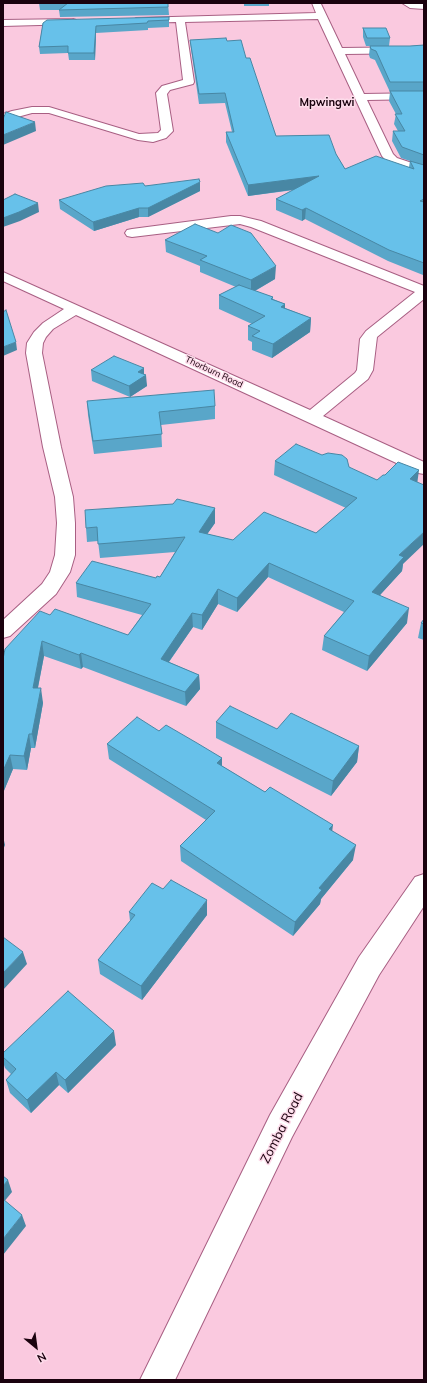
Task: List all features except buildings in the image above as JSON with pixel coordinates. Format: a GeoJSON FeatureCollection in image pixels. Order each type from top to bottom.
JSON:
{"type":"FeatureCollection","features":[{"type":"Feature","properties":{"kind":"main road"},"geometry":{"type":"LineString","coordinates":[[316,3],[388,156],[398,163],[424,171]]}},
{"type":"Feature","properties":{"kind":"main road"},"geometry":{"type":"LineString","coordinates":[[407,3],[413,6],[424,6]]}},
{"type":"Feature","properties":{"kind":"main road"},"geometry":{"type":"LineString","coordinates":[[127,20],[322,16]]}},
{"type":"Feature","properties":{"kind":"main road"},"geometry":{"type":"LineString","coordinates":[[3,118],[16,113],[32,110],[49,110],[138,137],[149,138],[162,136],[167,131],[161,93],[166,88],[189,82],[180,19]]}},
{"type":"Feature","properties":{"kind":"main road"},"geometry":{"type":"LineString","coordinates":[[3,23],[79,22]]}},
{"type":"Feature","properties":{"kind":"main road"},"geometry":{"type":"LineString","coordinates":[[338,51],[424,50]]}},
{"type":"Feature","properties":{"kind":"main road"},"geometry":{"type":"LineString","coordinates":[[360,97],[424,96]]}},
{"type":"Feature","properties":{"kind":"main road"},"geometry":{"type":"LineString","coordinates":[[132,233],[240,220],[256,224],[424,291],[371,334],[368,339],[365,370],[362,376],[312,417]]}},
{"type":"Feature","properties":{"kind":"main road","name":"Thorburn Road"},"geometry":{"type":"LineString","coordinates":[[3,276],[424,469]]}},
{"type":"Feature","properties":{"kind":"main road"},"geometry":{"type":"LineString","coordinates":[[3,630],[31,607],[49,589],[60,572],[65,555],[66,523],[64,497],[52,447],[34,353],[35,344],[39,335],[48,326],[75,308]]}},
{"type":"Feature","properties":{"kind":"main road","name":"Zomba Road"},"geometry":{"type":"LineString","coordinates":[[157,1380],[281,1126],[369,966],[424,885]]}},
{"type":"Feature","properties":{"kind":"district","name":"Mpwingwi"},"geometry":{"type":"Point","coordinates":[327,103]}}]}
